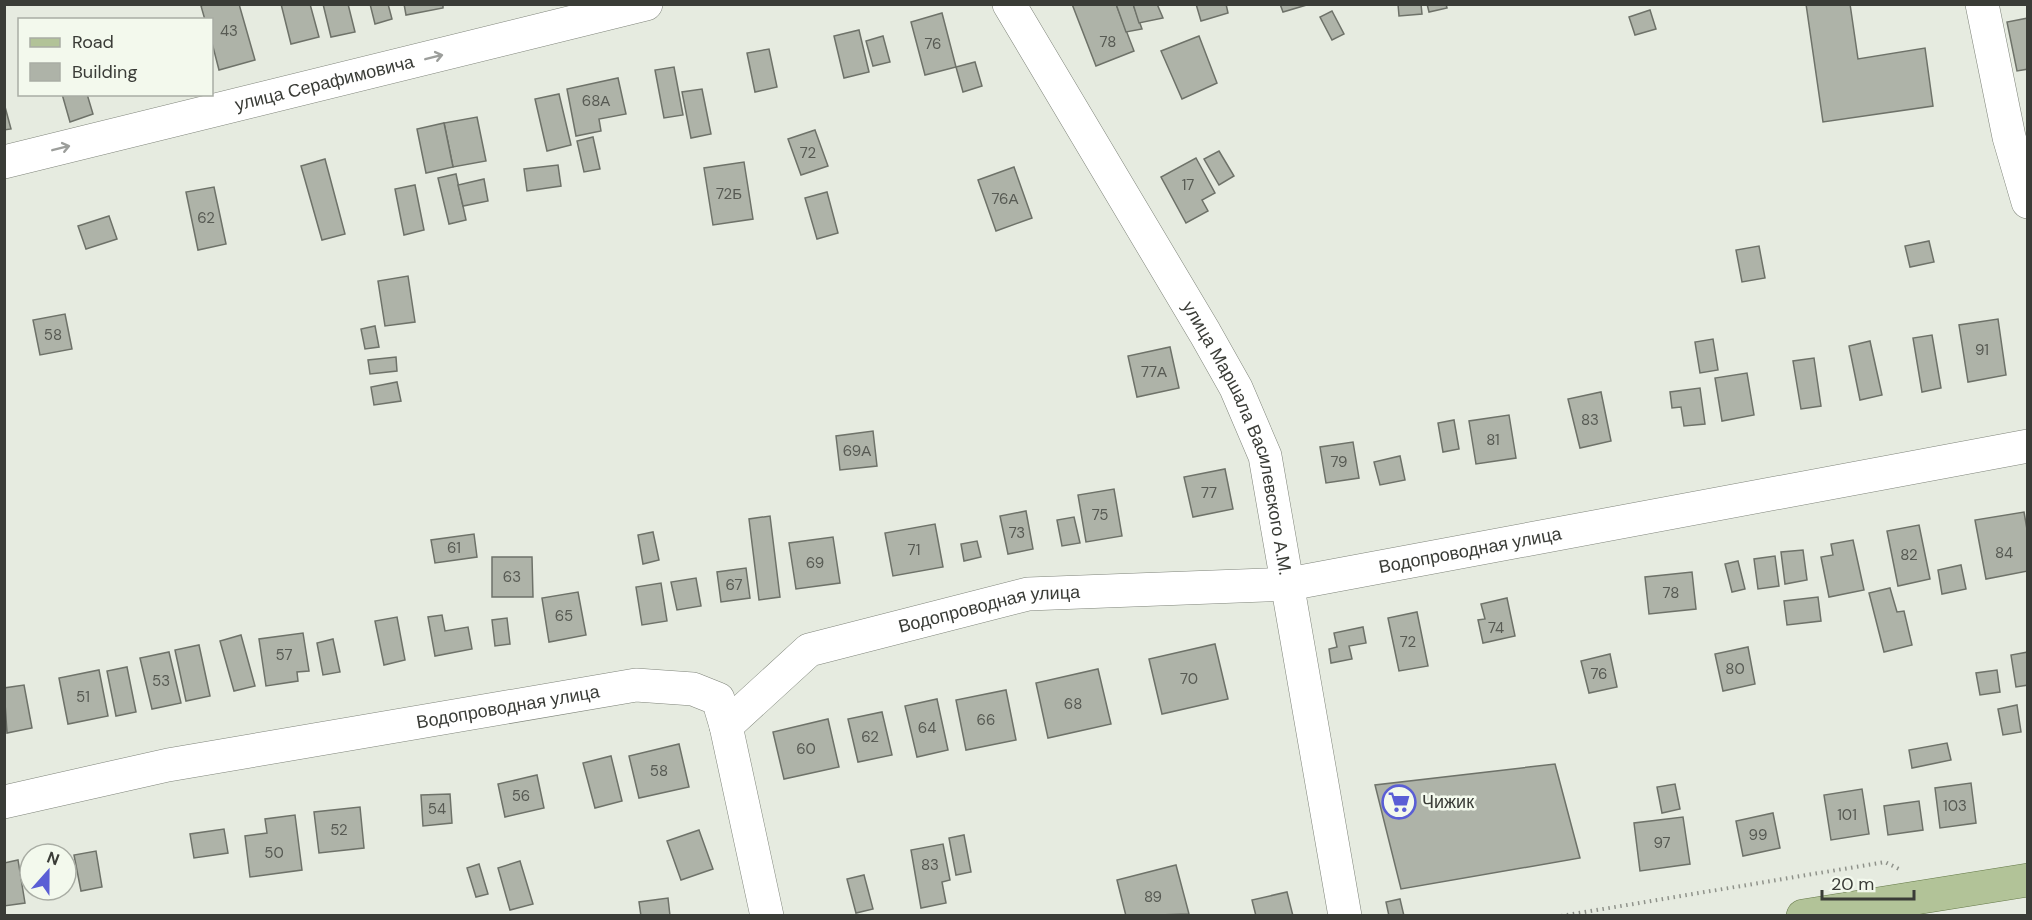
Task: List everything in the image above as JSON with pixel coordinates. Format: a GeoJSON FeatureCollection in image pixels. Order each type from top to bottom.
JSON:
{"type":"FeatureCollection","features":[{"type":"Feature","properties":{"kind":"main road"},"geometry":{"type":"LineString","coordinates":[[1803,915],[2028,880]]}},
{"type":"Feature","properties":{"kind":"street","name":"улица Серафимовича"},"geometry":{"type":"LineString","coordinates":[[4,162],[646,4]]}},
{"type":"Feature","properties":{"kind":"street","name":"улица Маршала Василевского А.М."},"geometry":{"type":"LineString","coordinates":[[1009,4],[1236,388],[1265,456],[1345,915]]}},
{"type":"Feature","properties":{"kind":"street"},"geometry":{"type":"LineString","coordinates":[[1982,4],[2010,137],[2028,202]]}},
{"type":"Feature","properties":{"kind":"street","name":"Водопроводная улица"},"geometry":{"type":"LineString","coordinates":[[4,802],[168,765],[636,685],[693,689],[718,699],[726,726],[808,650],[1028,594],[1289,584],[2028,446]]}},
{"type":"Feature","properties":{"kind":"street"},"geometry":{"type":"LineString","coordinates":[[726,726],[767,915]]}},
{"type":"Feature","properties":{"kind":"path"},"geometry":{"type":"LineString","coordinates":[[1561,915],[1885,862],[1907,873]]}},
{"type":"Feature","properties":{"kind":"building"},"geometry":{"type":"Polygon","coordinates":[[[239,4],[255,60],[219,70],[213,47],[213,18],[204,18],[201,6],[239,4]]]}},
{"type":"Feature","properties":{"kind":"building"},"geometry":{"type":"Polygon","coordinates":[[[281,4],[310,4],[319,37],[291,44],[281,4]]]}},
{"type":"Feature","properties":{"kind":"building"},"geometry":{"type":"Polygon","coordinates":[[[323,4],[348,4],[355,32],[331,37],[323,4]]]}},
{"type":"Feature","properties":{"kind":"building"},"geometry":{"type":"Polygon","coordinates":[[[370,4],[388,4],[392,19],[375,24],[370,4]]]}},
{"type":"Feature","properties":{"kind":"building"},"geometry":{"type":"Polygon","coordinates":[[[404,4],[443,4],[443,8],[406,15],[404,4]]]}},
{"type":"Feature","properties":{"kind":"building"},"geometry":{"type":"Polygon","coordinates":[[[1072,4],[1116,4],[1134,51],[1096,66],[1072,4]]]}},
{"type":"Feature","properties":{"kind":"building"},"geometry":{"type":"Polygon","coordinates":[[[1116,4],[1133,4],[1142,29],[1126,32],[1116,4]]]}},
{"type":"Feature","properties":{"kind":"building"},"geometry":{"type":"Polygon","coordinates":[[[1133,4],[1157,4],[1163,18],[1139,23],[1133,4]]]}},
{"type":"Feature","properties":{"kind":"building"},"geometry":{"type":"Polygon","coordinates":[[[1196,4],[1226,4],[1228,13],[1201,21],[1196,4]]]}},
{"type":"Feature","properties":{"kind":"building"},"geometry":{"type":"Polygon","coordinates":[[[1280,4],[1310,4],[1283,12],[1280,4]]]}},
{"type":"Feature","properties":{"kind":"building"},"geometry":{"type":"Polygon","coordinates":[[[1398,4],[1421,4],[1422,14],[1399,16],[1398,4]]]}},
{"type":"Feature","properties":{"kind":"building"},"geometry":{"type":"Polygon","coordinates":[[[1427,4],[1446,4],[1447,8],[1429,12],[1427,4]]]}},
{"type":"Feature","properties":{"kind":"building"},"geometry":{"type":"Polygon","coordinates":[[[1806,4],[1850,4],[1858,59],[1925,48],[1933,106],[1823,122],[1806,4]]]}},
{"type":"Feature","properties":{"kind":"building"},"geometry":{"type":"Polygon","coordinates":[[[1650,10],[1656,29],[1635,35],[1629,17],[1650,10]]]}},
{"type":"Feature","properties":{"kind":"building"},"geometry":{"type":"Polygon","coordinates":[[[1332,11],[1344,34],[1332,40],[1320,17],[1332,11]]]}},
{"type":"Feature","properties":{"kind":"building"},"geometry":{"type":"Polygon","coordinates":[[[942,13],[956,67],[925,75],[911,22],[942,13]]]}},
{"type":"Feature","properties":{"kind":"building"},"geometry":{"type":"Polygon","coordinates":[[[2028,18],[2028,69],[2017,71],[2007,22],[2028,18]]]}},
{"type":"Feature","properties":{"kind":"building"},"geometry":{"type":"Polygon","coordinates":[[[859,30],[869,72],[844,78],[834,36],[859,30]]]}},
{"type":"Feature","properties":{"kind":"building"},"geometry":{"type":"Polygon","coordinates":[[[883,36],[890,62],[873,66],[866,41],[883,36]]]}},
{"type":"Feature","properties":{"kind":"building"},"geometry":{"type":"Polygon","coordinates":[[[1199,36],[1217,83],[1182,99],[1161,51],[1199,36]]]}},
{"type":"Feature","properties":{"kind":"building"},"geometry":{"type":"Polygon","coordinates":[[[769,49],[777,87],[755,92],[747,53],[769,49]]]}},
{"type":"Feature","properties":{"kind":"building"},"geometry":{"type":"Polygon","coordinates":[[[975,62],[982,86],[963,92],[956,67],[975,62]]]}},
{"type":"Feature","properties":{"kind":"building"},"geometry":{"type":"Polygon","coordinates":[[[674,67],[683,115],[664,118],[655,70],[674,67]]]}},
{"type":"Feature","properties":{"kind":"building"},"geometry":{"type":"Polygon","coordinates":[[[618,78],[626,114],[599,119],[601,131],[576,136],[567,89],[618,78]]]}},
{"type":"Feature","properties":{"kind":"building"},"geometry":{"type":"Polygon","coordinates":[[[702,89],[711,134],[691,138],[682,92],[702,89]]]}},
{"type":"Feature","properties":{"kind":"building"},"geometry":{"type":"Polygon","coordinates":[[[559,94],[571,145],[547,151],[535,99],[559,94]]]}},
{"type":"Feature","properties":{"kind":"building"},"geometry":{"type":"Polygon","coordinates":[[[63,96],[88,96],[93,114],[70,122],[63,96]]]}},
{"type":"Feature","properties":{"kind":"building"},"geometry":{"type":"Polygon","coordinates":[[[4,103],[11,129],[4,130],[4,103]]]}},
{"type":"Feature","properties":{"kind":"building"},"geometry":{"type":"Polygon","coordinates":[[[477,117],[486,161],[453,167],[444,123],[477,117]]]}},
{"type":"Feature","properties":{"kind":"building"},"geometry":{"type":"Polygon","coordinates":[[[444,123],[453,167],[426,173],[417,129],[444,123]]]}},
{"type":"Feature","properties":{"kind":"building"},"geometry":{"type":"Polygon","coordinates":[[[815,130],[828,166],[801,175],[788,139],[815,130]]]}},
{"type":"Feature","properties":{"kind":"building"},"geometry":{"type":"Polygon","coordinates":[[[593,137],[600,169],[584,172],[577,141],[593,137]]]}},
{"type":"Feature","properties":{"kind":"building"},"geometry":{"type":"Polygon","coordinates":[[[1219,151],[1234,176],[1219,185],[1204,159],[1219,151]]]}},
{"type":"Feature","properties":{"kind":"building"},"geometry":{"type":"Polygon","coordinates":[[[1196,158],[1215,193],[1202,200],[1208,211],[1186,223],[1161,177],[1196,158]]]}},
{"type":"Feature","properties":{"kind":"building"},"geometry":{"type":"Polygon","coordinates":[[[325,159],[345,234],[322,240],[301,166],[325,159]]]}},
{"type":"Feature","properties":{"kind":"building"},"geometry":{"type":"Polygon","coordinates":[[[744,162],[753,219],[713,225],[704,168],[744,162]]]}},
{"type":"Feature","properties":{"kind":"building"},"geometry":{"type":"Polygon","coordinates":[[[558,165],[561,186],[527,191],[524,169],[558,165]]]}},
{"type":"Feature","properties":{"kind":"building"},"geometry":{"type":"Polygon","coordinates":[[[1014,167],[1032,218],[996,231],[978,180],[1014,167]]]}},
{"type":"Feature","properties":{"kind":"building"},"geometry":{"type":"Polygon","coordinates":[[[456,174],[466,220],[449,224],[438,178],[456,174]]]}},
{"type":"Feature","properties":{"kind":"building"},"geometry":{"type":"Polygon","coordinates":[[[484,179],[488,201],[463,206],[458,185],[484,179]]]}},
{"type":"Feature","properties":{"kind":"building"},"geometry":{"type":"Polygon","coordinates":[[[415,185],[424,230],[404,235],[395,189],[415,185]]]}},
{"type":"Feature","properties":{"kind":"building"},"geometry":{"type":"Polygon","coordinates":[[[214,187],[226,244],[198,250],[186,192],[214,187]]]}},
{"type":"Feature","properties":{"kind":"building"},"geometry":{"type":"Polygon","coordinates":[[[827,192],[838,233],[817,239],[805,198],[827,192]]]}},
{"type":"Feature","properties":{"kind":"building"},"geometry":{"type":"Polygon","coordinates":[[[109,216],[117,239],[86,249],[78,226],[109,216]]]}},
{"type":"Feature","properties":{"kind":"building"},"geometry":{"type":"Polygon","coordinates":[[[1929,241],[1934,262],[1910,267],[1905,246],[1929,241]]]}},
{"type":"Feature","properties":{"kind":"building"},"geometry":{"type":"Polygon","coordinates":[[[1759,246],[1765,278],[1742,282],[1736,250],[1759,246]]]}},
{"type":"Feature","properties":{"kind":"building"},"geometry":{"type":"Polygon","coordinates":[[[408,276],[415,322],[385,326],[378,281],[408,276]]]}},
{"type":"Feature","properties":{"kind":"building"},"geometry":{"type":"Polygon","coordinates":[[[65,314],[72,349],[40,355],[33,320],[65,314]]]}},
{"type":"Feature","properties":{"kind":"building"},"geometry":{"type":"Polygon","coordinates":[[[1998,319],[2006,375],[1968,382],[1959,325],[1998,319]]]}},
{"type":"Feature","properties":{"kind":"building"},"geometry":{"type":"Polygon","coordinates":[[[375,326],[379,347],[365,349],[361,329],[375,326]]]}},
{"type":"Feature","properties":{"kind":"building"},"geometry":{"type":"Polygon","coordinates":[[[1932,335],[1941,388],[1922,392],[1913,338],[1932,335]]]}},
{"type":"Feature","properties":{"kind":"building"},"geometry":{"type":"Polygon","coordinates":[[[1713,339],[1718,370],[1700,373],[1695,342],[1713,339]]]}},
{"type":"Feature","properties":{"kind":"building"},"geometry":{"type":"Polygon","coordinates":[[[1870,341],[1882,395],[1860,400],[1849,346],[1870,341]]]}},
{"type":"Feature","properties":{"kind":"building"},"geometry":{"type":"Polygon","coordinates":[[[1170,347],[1179,388],[1137,397],[1128,356],[1170,347]]]}},
{"type":"Feature","properties":{"kind":"building"},"geometry":{"type":"Polygon","coordinates":[[[396,357],[397,371],[370,374],[368,360],[396,357]]]}},
{"type":"Feature","properties":{"kind":"building"},"geometry":{"type":"Polygon","coordinates":[[[1814,358],[1821,406],[1801,409],[1793,361],[1814,358]]]}},
{"type":"Feature","properties":{"kind":"building"},"geometry":{"type":"Polygon","coordinates":[[[1747,373],[1754,415],[1722,421],[1715,378],[1747,373]]]}},
{"type":"Feature","properties":{"kind":"building"},"geometry":{"type":"Polygon","coordinates":[[[397,382],[401,401],[374,405],[371,387],[397,382]]]}},
{"type":"Feature","properties":{"kind":"building"},"geometry":{"type":"Polygon","coordinates":[[[1700,388],[1705,424],[1684,426],[1681,407],[1672,408],[1670,392],[1700,388]]]}},
{"type":"Feature","properties":{"kind":"building"},"geometry":{"type":"Polygon","coordinates":[[[1601,392],[1611,441],[1580,448],[1568,399],[1601,392]]]}},
{"type":"Feature","properties":{"kind":"building"},"geometry":{"type":"Polygon","coordinates":[[[1509,415],[1516,458],[1476,464],[1469,421],[1509,415]]]}},
{"type":"Feature","properties":{"kind":"building"},"geometry":{"type":"Polygon","coordinates":[[[1454,420],[1459,449],[1443,452],[1438,423],[1454,420]]]}},
{"type":"Feature","properties":{"kind":"building"},"geometry":{"type":"Polygon","coordinates":[[[873,431],[877,466],[840,470],[836,436],[873,431]]]}},
{"type":"Feature","properties":{"kind":"building"},"geometry":{"type":"Polygon","coordinates":[[[1353,442],[1359,478],[1326,483],[1320,447],[1353,442]]]}},
{"type":"Feature","properties":{"kind":"building"},"geometry":{"type":"Polygon","coordinates":[[[1400,456],[1405,480],[1380,485],[1374,462],[1400,456]]]}},
{"type":"Feature","properties":{"kind":"building"},"geometry":{"type":"Polygon","coordinates":[[[1225,469],[1233,509],[1193,517],[1184,477],[1225,469]]]}},
{"type":"Feature","properties":{"kind":"building"},"geometry":{"type":"Polygon","coordinates":[[[1114,489],[1122,536],[1086,542],[1078,495],[1114,489]]]}},
{"type":"Feature","properties":{"kind":"building"},"geometry":{"type":"Polygon","coordinates":[[[1026,511],[1033,549],[1008,554],[1000,516],[1026,511]]]}},
{"type":"Feature","properties":{"kind":"building"},"geometry":{"type":"Polygon","coordinates":[[[2024,512],[2028,535],[2028,571],[1986,579],[1975,520],[2024,512]]]}},
{"type":"Feature","properties":{"kind":"building"},"geometry":{"type":"Polygon","coordinates":[[[770,516],[780,597],[759,600],[749,519],[770,516]]]}},
{"type":"Feature","properties":{"kind":"building"},"geometry":{"type":"Polygon","coordinates":[[[1074,517],[1080,543],[1062,546],[1057,520],[1074,517]]]}},
{"type":"Feature","properties":{"kind":"building"},"geometry":{"type":"Polygon","coordinates":[[[935,524],[943,567],[893,576],[885,533],[935,524]]]}},
{"type":"Feature","properties":{"kind":"building"},"geometry":{"type":"Polygon","coordinates":[[[1919,525],[1930,579],[1898,586],[1887,531],[1919,525]]]}},
{"type":"Feature","properties":{"kind":"building"},"geometry":{"type":"Polygon","coordinates":[[[653,532],[659,560],[643,564],[638,535],[653,532]]]}},
{"type":"Feature","properties":{"kind":"building"},"geometry":{"type":"Polygon","coordinates":[[[474,534],[477,557],[435,563],[431,540],[474,534]]]}},
{"type":"Feature","properties":{"kind":"building"},"geometry":{"type":"Polygon","coordinates":[[[833,537],[840,583],[796,589],[789,543],[833,537]]]}},
{"type":"Feature","properties":{"kind":"building"},"geometry":{"type":"Polygon","coordinates":[[[1853,540],[1864,590],[1829,597],[1821,557],[1833,555],[1831,544],[1853,540]]]}},
{"type":"Feature","properties":{"kind":"building"},"geometry":{"type":"Polygon","coordinates":[[[977,541],[981,557],[964,561],[961,544],[977,541]]]}},
{"type":"Feature","properties":{"kind":"building"},"geometry":{"type":"Polygon","coordinates":[[[1803,550],[1807,580],[1785,584],[1781,552],[1803,550]]]}},
{"type":"Feature","properties":{"kind":"building"},"geometry":{"type":"Polygon","coordinates":[[[1775,556],[1779,586],[1758,589],[1754,559],[1775,556]]]}},
{"type":"Feature","properties":{"kind":"building"},"geometry":{"type":"Polygon","coordinates":[[[492,557],[532,557],[533,597],[492,597],[492,557]]]}},
{"type":"Feature","properties":{"kind":"building"},"geometry":{"type":"Polygon","coordinates":[[[1738,561],[1745,589],[1732,592],[1725,564],[1738,561]]]}},
{"type":"Feature","properties":{"kind":"building"},"geometry":{"type":"Polygon","coordinates":[[[1961,565],[1966,589],[1942,594],[1938,570],[1961,565]]]}},
{"type":"Feature","properties":{"kind":"building"},"geometry":{"type":"Polygon","coordinates":[[[746,568],[750,598],[721,602],[717,572],[746,568]]]}},
{"type":"Feature","properties":{"kind":"building"},"geometry":{"type":"Polygon","coordinates":[[[1692,572],[1696,609],[1649,614],[1645,577],[1692,572]]]}},
{"type":"Feature","properties":{"kind":"building"},"geometry":{"type":"Polygon","coordinates":[[[696,578],[701,606],[677,610],[671,582],[696,578]]]}},
{"type":"Feature","properties":{"kind":"building"},"geometry":{"type":"Polygon","coordinates":[[[661,583],[667,621],[642,625],[636,587],[661,583]]]}},
{"type":"Feature","properties":{"kind":"building"},"geometry":{"type":"Polygon","coordinates":[[[1890,588],[1897,612],[1904,611],[1912,645],[1884,652],[1869,593],[1890,588]]]}},
{"type":"Feature","properties":{"kind":"building"},"geometry":{"type":"Polygon","coordinates":[[[578,592],[586,635],[549,642],[542,598],[578,592]]]}},
{"type":"Feature","properties":{"kind":"building"},"geometry":{"type":"Polygon","coordinates":[[[1818,597],[1821,621],[1787,625],[1784,601],[1818,597]]]}},
{"type":"Feature","properties":{"kind":"building"},"geometry":{"type":"Polygon","coordinates":[[[1507,598],[1515,636],[1483,643],[1478,620],[1485,619],[1481,604],[1507,598]]]}},
{"type":"Feature","properties":{"kind":"building"},"geometry":{"type":"Polygon","coordinates":[[[1417,612],[1428,666],[1399,671],[1388,618],[1417,612]]]}},
{"type":"Feature","properties":{"kind":"building"},"geometry":{"type":"Polygon","coordinates":[[[442,615],[445,631],[468,627],[472,649],[435,656],[428,617],[442,615]]]}},
{"type":"Feature","properties":{"kind":"building"},"geometry":{"type":"Polygon","coordinates":[[[397,617],[405,660],[384,665],[375,621],[397,617]]]}},
{"type":"Feature","properties":{"kind":"building"},"geometry":{"type":"Polygon","coordinates":[[[507,618],[510,644],[495,646],[492,620],[507,618]]]}},
{"type":"Feature","properties":{"kind":"building"},"geometry":{"type":"Polygon","coordinates":[[[1363,627],[1366,643],[1349,646],[1352,659],[1331,663],[1329,649],[1337,647],[1334,633],[1363,627]]]}},
{"type":"Feature","properties":{"kind":"building"},"geometry":{"type":"Polygon","coordinates":[[[303,633],[309,671],[297,672],[298,681],[266,686],[259,639],[303,633]]]}},
{"type":"Feature","properties":{"kind":"building"},"geometry":{"type":"Polygon","coordinates":[[[241,635],[255,686],[234,691],[220,641],[241,635]]]}},
{"type":"Feature","properties":{"kind":"building"},"geometry":{"type":"Polygon","coordinates":[[[333,639],[340,672],[323,675],[317,643],[333,639]]]}},
{"type":"Feature","properties":{"kind":"building"},"geometry":{"type":"Polygon","coordinates":[[[1215,644],[1228,699],[1162,714],[1149,659],[1215,644]]]}},
{"type":"Feature","properties":{"kind":"building"},"geometry":{"type":"Polygon","coordinates":[[[199,645],[210,696],[186,701],[175,650],[199,645]]]}},
{"type":"Feature","properties":{"kind":"building"},"geometry":{"type":"Polygon","coordinates":[[[1748,647],[1755,684],[1723,691],[1715,654],[1748,647]]]}},
{"type":"Feature","properties":{"kind":"building"},"geometry":{"type":"Polygon","coordinates":[[[169,652],[181,703],[152,709],[140,658],[169,652]]]}},
{"type":"Feature","properties":{"kind":"building"},"geometry":{"type":"Polygon","coordinates":[[[2028,652],[2028,685],[2016,687],[2011,655],[2028,652]]]}},
{"type":"Feature","properties":{"kind":"building"},"geometry":{"type":"Polygon","coordinates":[[[1610,654],[1617,687],[1589,693],[1581,661],[1610,654]]]}},
{"type":"Feature","properties":{"kind":"building"},"geometry":{"type":"Polygon","coordinates":[[[127,667],[136,712],[116,716],[107,671],[127,667]]]}},
{"type":"Feature","properties":{"kind":"building"},"geometry":{"type":"Polygon","coordinates":[[[1098,669],[1111,724],[1048,738],[1036,683],[1098,669]]]}},
{"type":"Feature","properties":{"kind":"building"},"geometry":{"type":"Polygon","coordinates":[[[99,670],[108,716],[68,724],[59,678],[99,670]]]}},
{"type":"Feature","properties":{"kind":"building"},"geometry":{"type":"Polygon","coordinates":[[[1997,670],[2000,692],[1980,695],[1976,673],[1997,670]]]}},
{"type":"Feature","properties":{"kind":"building"},"geometry":{"type":"Polygon","coordinates":[[[24,685],[32,728],[7,733],[4,688],[24,685]]]}},
{"type":"Feature","properties":{"kind":"building"},"geometry":{"type":"Polygon","coordinates":[[[1006,690],[1016,740],[966,750],[956,700],[1006,690]]]}},
{"type":"Feature","properties":{"kind":"building"},"geometry":{"type":"Polygon","coordinates":[[[937,699],[948,750],[917,757],[905,706],[937,699]]]}},
{"type":"Feature","properties":{"kind":"building"},"geometry":{"type":"Polygon","coordinates":[[[2017,705],[2021,732],[2003,735],[1998,709],[2017,705]]]}},
{"type":"Feature","properties":{"kind":"building"},"geometry":{"type":"Polygon","coordinates":[[[882,712],[892,755],[858,762],[848,719],[882,712]]]}},
{"type":"Feature","properties":{"kind":"building"},"geometry":{"type":"Polygon","coordinates":[[[828,719],[839,767],[784,779],[773,732],[828,719]]]}},
{"type":"Feature","properties":{"kind":"building"},"geometry":{"type":"Polygon","coordinates":[[[1947,743],[1951,760],[1912,768],[1909,750],[1947,743]]]}},
{"type":"Feature","properties":{"kind":"building"},"geometry":{"type":"Polygon","coordinates":[[[679,744],[689,787],[639,798],[629,756],[679,744]]]}},
{"type":"Feature","properties":{"kind":"building"},"geometry":{"type":"Polygon","coordinates":[[[611,756],[622,801],[595,808],[583,763],[611,756]]]}},
{"type":"Feature","properties":{"kind":"building"},"geometry":{"type":"Polygon","coordinates":[[[1555,764],[1580,858],[1401,889],[1375,785],[1555,764]]]}},
{"type":"Feature","properties":{"kind":"building"},"geometry":{"type":"Polygon","coordinates":[[[537,775],[544,808],[505,817],[498,784],[537,775]]]}},
{"type":"Feature","properties":{"kind":"building"},"geometry":{"type":"Polygon","coordinates":[[[1971,783],[1976,823],[1940,828],[1935,788],[1971,783]]]}},
{"type":"Feature","properties":{"kind":"building"},"geometry":{"type":"Polygon","coordinates":[[[1675,784],[1680,809],[1662,813],[1657,787],[1675,784]]]}},
{"type":"Feature","properties":{"kind":"building"},"geometry":{"type":"Polygon","coordinates":[[[1862,789],[1869,834],[1831,840],[1824,795],[1862,789]]]}},
{"type":"Feature","properties":{"kind":"building"},"geometry":{"type":"Polygon","coordinates":[[[450,794],[452,823],[423,826],[421,795],[450,794]]]}},
{"type":"Feature","properties":{"kind":"building"},"geometry":{"type":"Polygon","coordinates":[[[1919,801],[1923,830],[1888,835],[1884,806],[1919,801]]]}},
{"type":"Feature","properties":{"kind":"building"},"geometry":{"type":"Polygon","coordinates":[[[360,807],[364,848],[319,853],[314,812],[360,807]]]}},
{"type":"Feature","properties":{"kind":"building"},"geometry":{"type":"Polygon","coordinates":[[[1773,813],[1780,848],[1743,856],[1736,821],[1773,813]]]}},
{"type":"Feature","properties":{"kind":"building"},"geometry":{"type":"Polygon","coordinates":[[[295,815],[302,870],[250,877],[245,836],[267,833],[265,819],[295,815]]]}},
{"type":"Feature","properties":{"kind":"building"},"geometry":{"type":"Polygon","coordinates":[[[1683,817],[1690,864],[1640,871],[1634,823],[1683,817]]]}},
{"type":"Feature","properties":{"kind":"building"},"geometry":{"type":"Polygon","coordinates":[[[224,829],[228,853],[194,858],[190,834],[224,829]]]}},
{"type":"Feature","properties":{"kind":"building"},"geometry":{"type":"Polygon","coordinates":[[[699,830],[713,869],[681,880],[667,841],[699,830]]]}},
{"type":"Feature","properties":{"kind":"building"},"geometry":{"type":"Polygon","coordinates":[[[964,835],[971,872],[956,875],[949,838],[964,835]]]}},
{"type":"Feature","properties":{"kind":"building"},"geometry":{"type":"Polygon","coordinates":[[[943,844],[950,880],[942,882],[946,903],[921,908],[911,850],[943,844]]]}},
{"type":"Feature","properties":{"kind":"building"},"geometry":{"type":"Polygon","coordinates":[[[96,851],[102,887],[81,891],[78,854],[96,851]]]}},
{"type":"Feature","properties":{"kind":"building"},"geometry":{"type":"Polygon","coordinates":[[[18,860],[18,902],[25,903],[4,906],[4,863],[18,860]]]}},
{"type":"Feature","properties":{"kind":"building"},"geometry":{"type":"Polygon","coordinates":[[[520,861],[533,904],[510,910],[498,868],[520,861]]]}},
{"type":"Feature","properties":{"kind":"building"},"geometry":{"type":"Polygon","coordinates":[[[479,864],[488,894],[476,897],[467,868],[479,864]]]}},
{"type":"Feature","properties":{"kind":"building"},"geometry":{"type":"Polygon","coordinates":[[[1176,865],[1189,914],[1126,916],[1117,880],[1176,865]]]}},
{"type":"Feature","properties":{"kind":"building"},"geometry":{"type":"Polygon","coordinates":[[[864,875],[873,909],[856,913],[847,879],[864,875]]]}},
{"type":"Feature","properties":{"kind":"building"},"geometry":{"type":"Polygon","coordinates":[[[1287,892],[1293,916],[1256,916],[1252,900],[1287,892]]]}},
{"type":"Feature","properties":{"kind":"building"},"geometry":{"type":"Polygon","coordinates":[[[668,898],[670,916],[641,916],[639,902],[668,898]]]}},
{"type":"Feature","properties":{"kind":"building"},"geometry":{"type":"Polygon","coordinates":[[[1400,899],[1404,916],[1389,916],[1386,902],[1400,899]]]}},
{"type":"Feature","properties":{"kind":"place","name":"Чижик"},"geometry":{"type":"Point","coordinates":[1399,802]}}]}
